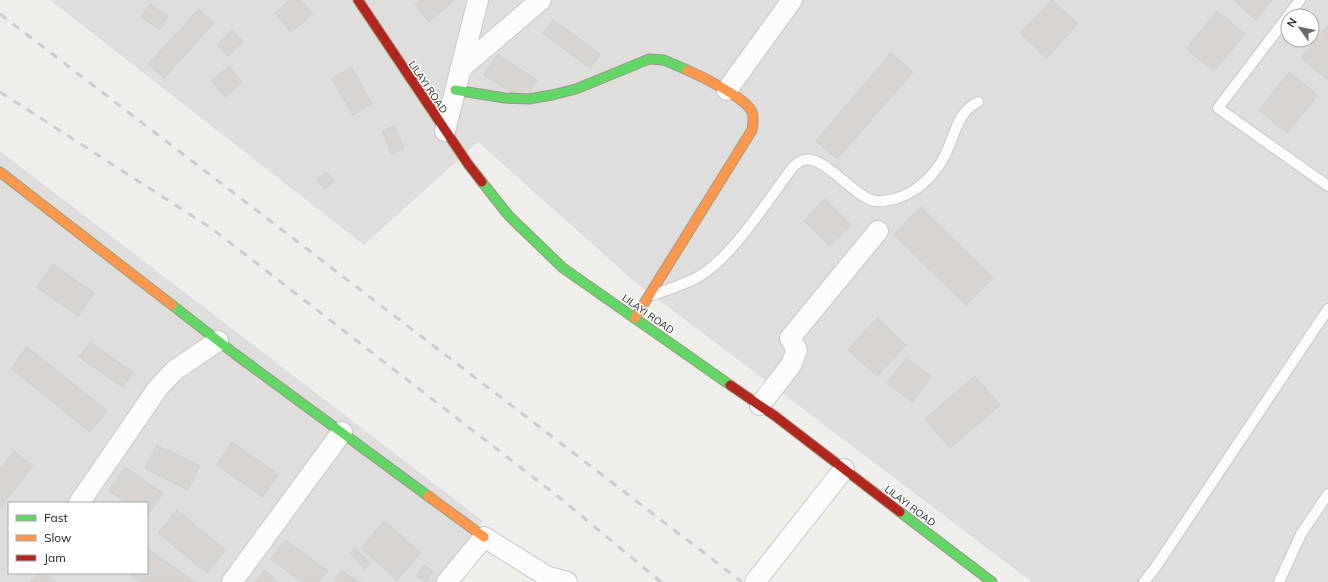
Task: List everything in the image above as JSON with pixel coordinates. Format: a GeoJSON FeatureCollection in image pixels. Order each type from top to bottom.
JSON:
{"type":"FeatureCollection","features":[{"type":"Feature","properties":{"kind":"street","name":"LILAYI ROAD"},"geometry":{"type":"LineString","coordinates":[[358,0],[468,164],[509,216],[563,268],[760,405],[992,582]]}},
{"type":"Feature","properties":{"kind":"street"},"geometry":{"type":"LineString","coordinates":[[445,131],[478,0]]}},
{"type":"Feature","properties":{"kind":"street"},"geometry":{"type":"LineString","coordinates":[[460,69],[541,0]]}},
{"type":"Feature","properties":{"kind":"street"},"geometry":{"type":"LineString","coordinates":[[727,90],[792,0]]}},
{"type":"Feature","properties":{"kind":"street"},"geometry":{"type":"LineString","coordinates":[[455,90],[521,99],[546,97],[583,86],[636,63],[656,58],[667,61],[727,90],[741,99],[750,108],[754,118],[752,130],[635,318]]}},
{"type":"Feature","properties":{"kind":"street"},"geometry":{"type":"LineString","coordinates":[[0,172],[218,341],[484,537],[556,580]]}},
{"type":"Feature","properties":{"kind":"street"},"geometry":{"type":"LineString","coordinates":[[760,405],[791,365],[797,350],[790,338],[878,231]]}},
{"type":"Feature","properties":{"kind":"street"},"geometry":{"type":"LineString","coordinates":[[80,502],[158,388],[175,370],[218,341]]}},
{"type":"Feature","properties":{"kind":"street"},"geometry":{"type":"LineString","coordinates":[[232,582],[342,432]]}},
{"type":"Feature","properties":{"kind":"street"},"geometry":{"type":"LineString","coordinates":[[754,582],[844,469]]}},
{"type":"Feature","properties":{"kind":"street"},"geometry":{"type":"LineString","coordinates":[[447,582],[484,537]]}},
{"type":"Feature","properties":{"kind":"lane"},"geometry":{"type":"LineString","coordinates":[[1280,27],[1218,108],[1328,186]]}},
{"type":"Feature","properties":{"kind":"lane"},"geometry":{"type":"LineString","coordinates":[[648,297],[701,275],[715,264],[736,241],[793,167],[802,161],[811,160],[821,163],[867,198],[879,202],[896,199],[915,190],[932,174],[944,157],[958,123],[971,105],[978,102]]}},
{"type":"Feature","properties":{"kind":"lane"},"geometry":{"type":"LineString","coordinates":[[1144,582],[1155,568],[1328,309]]}},
{"type":"Feature","properties":{"kind":"lane"},"geometry":{"type":"LineString","coordinates":[[1279,582],[1301,534],[1328,494]]}},
{"type":"Feature","properties":{"kind":"shaded area"},"geometry":{"type":"Polygon","coordinates":[[[50,0],[1328,0],[1328,582],[1032,582],[635,282],[478,142],[364,245],[50,0]]]}},
{"type":"Feature","properties":{"kind":"shaded area"},"geometry":{"type":"Polygon","coordinates":[[[0,151],[483,521],[437,582],[0,582],[0,151]]]}},
{"type":"Feature","properties":{"kind":"building"},"geometry":{"type":"Polygon","coordinates":[[[290,0],[301,0],[313,14],[291,32],[275,13],[290,0]]]}},
{"type":"Feature","properties":{"kind":"building"},"geometry":{"type":"Polygon","coordinates":[[[421,0],[455,0],[429,22],[415,5],[421,0]]]}},
{"type":"Feature","properties":{"kind":"building"},"geometry":{"type":"Polygon","coordinates":[[[1052,0],[1078,24],[1046,58],[1020,33],[1052,0]]]}},
{"type":"Feature","properties":{"kind":"building"},"geometry":{"type":"Polygon","coordinates":[[[1233,0],[1272,0],[1256,20],[1233,0]]]}},
{"type":"Feature","properties":{"kind":"building"},"geometry":{"type":"Polygon","coordinates":[[[150,4],[168,16],[160,29],[141,17],[150,4]]]}},
{"type":"Feature","properties":{"kind":"building"},"geometry":{"type":"Polygon","coordinates":[[[199,9],[214,23],[164,78],[148,64],[199,9]]]}},
{"type":"Feature","properties":{"kind":"building"},"geometry":{"type":"Polygon","coordinates":[[[1217,11],[1245,34],[1214,71],[1186,49],[1217,11]]]}},
{"type":"Feature","properties":{"kind":"building"},"geometry":{"type":"Polygon","coordinates":[[[553,20],[600,54],[590,68],[543,33],[553,20]]]}},
{"type":"Feature","properties":{"kind":"building"},"geometry":{"type":"Polygon","coordinates":[[[1328,25],[1328,80],[1301,58],[1309,48],[1320,48],[1320,35],[1328,25]]]}},
{"type":"Feature","properties":{"kind":"building"},"geometry":{"type":"Polygon","coordinates":[[[232,30],[243,42],[228,56],[217,45],[232,30]]]}},
{"type":"Feature","properties":{"kind":"building"},"geometry":{"type":"Polygon","coordinates":[[[891,53],[913,72],[837,159],[816,141],[891,53]]]}},
{"type":"Feature","properties":{"kind":"building"},"geometry":{"type":"Polygon","coordinates":[[[497,54],[537,80],[524,101],[484,75],[497,54]]]}},
{"type":"Feature","properties":{"kind":"building"},"geometry":{"type":"Polygon","coordinates":[[[229,66],[242,82],[225,97],[211,81],[229,66]]]}},
{"type":"Feature","properties":{"kind":"building"},"geometry":{"type":"Polygon","coordinates":[[[351,67],[372,104],[353,115],[332,79],[351,67]]]}},
{"type":"Feature","properties":{"kind":"building"},"geometry":{"type":"Polygon","coordinates":[[[1289,72],[1318,95],[1287,133],[1259,110],[1289,72]]]}},
{"type":"Feature","properties":{"kind":"building"},"geometry":{"type":"Polygon","coordinates":[[[394,126],[404,148],[392,154],[382,131],[394,126]]]}},
{"type":"Feature","properties":{"kind":"building"},"geometry":{"type":"Polygon","coordinates":[[[326,172],[334,181],[325,189],[317,180],[326,172]]]}},
{"type":"Feature","properties":{"kind":"building"},"geometry":{"type":"Polygon","coordinates":[[[825,199],[851,225],[830,246],[804,221],[825,199]]]}},
{"type":"Feature","properties":{"kind":"building"},"geometry":{"type":"Polygon","coordinates":[[[921,207],[993,278],[966,305],[894,235],[921,207]]]}},
{"type":"Feature","properties":{"kind":"building"},"geometry":{"type":"Polygon","coordinates":[[[53,264],[94,293],[78,316],[37,287],[53,264]]]}},
{"type":"Feature","properties":{"kind":"building"},"geometry":{"type":"Polygon","coordinates":[[[877,318],[906,345],[877,376],[848,350],[877,318]]]}},
{"type":"Feature","properties":{"kind":"building"},"geometry":{"type":"Polygon","coordinates":[[[90,342],[133,372],[123,387],[79,357],[90,342]]]}},
{"type":"Feature","properties":{"kind":"building"},"geometry":{"type":"Polygon","coordinates":[[[27,347],[107,411],[90,432],[11,368],[27,347]]]}},
{"type":"Feature","properties":{"kind":"building"},"geometry":{"type":"Polygon","coordinates":[[[906,358],[931,376],[913,402],[887,383],[906,358]]]}},
{"type":"Feature","properties":{"kind":"building"},"geometry":{"type":"Polygon","coordinates":[[[975,376],[1000,405],[950,448],[925,419],[975,376]]]}},
{"type":"Feature","properties":{"kind":"building"},"geometry":{"type":"Polygon","coordinates":[[[232,442],[278,474],[263,497],[217,465],[232,442]]]}},
{"type":"Feature","properties":{"kind":"building"},"geometry":{"type":"Polygon","coordinates":[[[157,445],[200,466],[188,490],[145,468],[157,445]]]}},
{"type":"Feature","properties":{"kind":"building"},"geometry":{"type":"Polygon","coordinates":[[[14,451],[33,466],[0,508],[0,469],[14,451]]]}},
{"type":"Feature","properties":{"kind":"building"},"geometry":{"type":"Polygon","coordinates":[[[125,467],[163,493],[148,515],[148,502],[126,502],[109,491],[125,467]]]}},
{"type":"Feature","properties":{"kind":"building"},"geometry":{"type":"Polygon","coordinates":[[[177,510],[225,550],[207,573],[158,533],[177,510]]]}},
{"type":"Feature","properties":{"kind":"building"},"geometry":{"type":"Polygon","coordinates":[[[384,521],[421,553],[397,580],[361,548],[384,521]]]}},
{"type":"Feature","properties":{"kind":"building"},"geometry":{"type":"Polygon","coordinates":[[[285,540],[328,571],[319,582],[302,582],[271,559],[285,540]]]}},
{"type":"Feature","properties":{"kind":"building"},"geometry":{"type":"Polygon","coordinates":[[[355,548],[370,563],[365,569],[350,553],[355,548]]]}},
{"type":"Feature","properties":{"kind":"building"},"geometry":{"type":"Polygon","coordinates":[[[148,549],[195,582],[140,582],[129,574],[148,574],[148,549]]]}},
{"type":"Feature","properties":{"kind":"building"},"geometry":{"type":"Polygon","coordinates":[[[424,565],[433,571],[426,582],[417,576],[424,565]]]}},
{"type":"Feature","properties":{"kind":"building"},"geometry":{"type":"Polygon","coordinates":[[[265,570],[278,582],[254,582],[265,570]]]}},
{"type":"Feature","properties":{"kind":"building"},"geometry":{"type":"Polygon","coordinates":[[[341,571],[361,582],[335,582],[341,571]]]}},
{"type":"Feature","properties":{"kind":"building"},"geometry":{"type":"Polygon","coordinates":[[[37,574],[47,574],[56,582],[30,582],[37,574]]]}},
{"type":"Feature","properties":{"kind":"railway"},"geometry":{"type":"LineString","coordinates":[[0,14],[742,582]]}},
{"type":"Feature","properties":{"kind":"railway"},"geometry":{"type":"LineString","coordinates":[[0,92],[211,228],[560,498],[661,582]]}},
{"type":"Feature","properties":{"kind":"traffic: fast"},"geometry":{"type":"LineString","coordinates":[[455,90],[505,98],[529,99],[576,89],[649,59],[664,60],[687,70]]}},
{"type":"Feature","properties":{"kind":"traffic: fast"},"geometry":{"type":"LineString","coordinates":[[482,182],[509,216],[563,268],[730,385]]}},
{"type":"Feature","properties":{"kind":"traffic: fast"},"geometry":{"type":"LineString","coordinates":[[172,305],[235,354],[428,496]]}},
{"type":"Feature","properties":{"kind":"traffic: fast"},"geometry":{"type":"LineString","coordinates":[[900,512],[992,582]]}},
{"type":"Feature","properties":{"kind":"traffic: slow"},"geometry":{"type":"LineString","coordinates":[[635,318],[752,130],[753,116],[748,106],[722,88],[687,70]]}},
{"type":"Feature","properties":{"kind":"traffic: slow"},"geometry":{"type":"LineString","coordinates":[[0,172],[172,305]]}},
{"type":"Feature","properties":{"kind":"traffic: slow"},"geometry":{"type":"LineString","coordinates":[[428,496],[484,537]]}},
{"type":"Feature","properties":{"kind":"traffic: jam"},"geometry":{"type":"LineString","coordinates":[[358,0],[468,164],[482,182]]}},
{"type":"Feature","properties":{"kind":"traffic: jam"},"geometry":{"type":"LineString","coordinates":[[730,385],[775,416],[900,512]]}}]}
